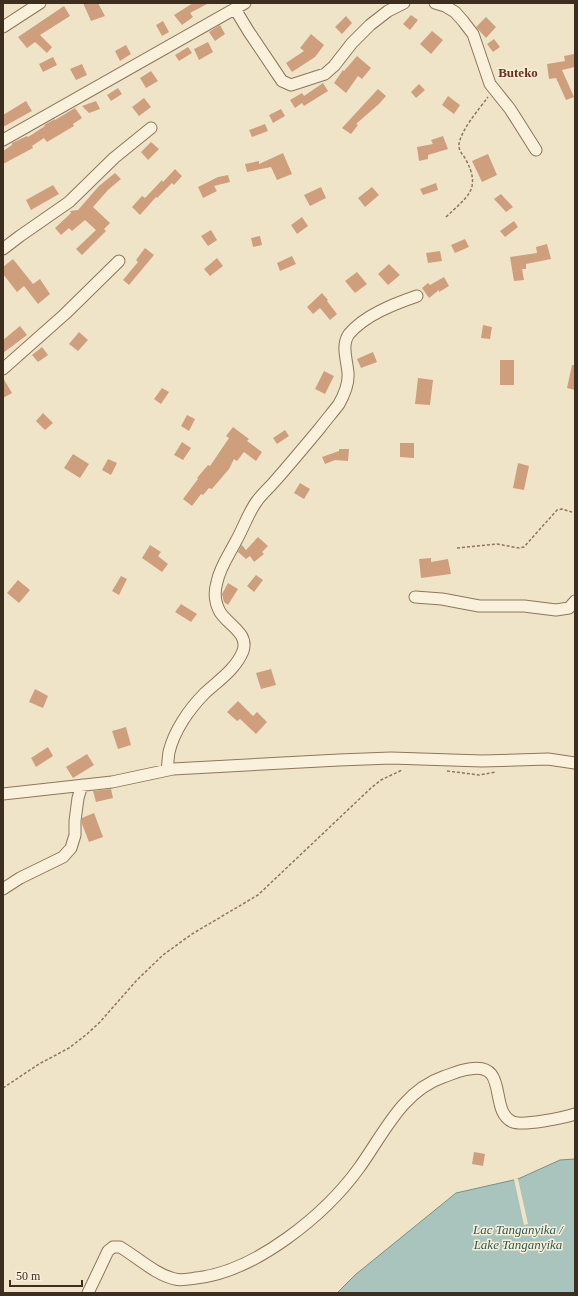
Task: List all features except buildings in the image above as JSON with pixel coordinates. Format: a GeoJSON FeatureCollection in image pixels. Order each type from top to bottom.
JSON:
{"type":"FeatureCollection","features":[{"type":"Feature","properties":{"kind":"street"},"geometry":{"type":"LineString","coordinates":[[3,28],[40,3]]}},
{"type":"Feature","properties":{"kind":"street"},"geometry":{"type":"LineString","coordinates":[[3,140],[239,5],[249,32],[282,82],[291,85],[325,74],[334,66],[352,43],[370,25],[388,11],[404,3]]}},
{"type":"Feature","properties":{"kind":"street"},"geometry":{"type":"LineString","coordinates":[[435,3],[445,6],[454,12],[473,34],[485,72],[494,89],[510,109],[536,150]]}},
{"type":"Feature","properties":{"kind":"street"},"geometry":{"type":"LineString","coordinates":[[3,249],[69,202],[114,158],[151,128]]}},
{"type":"Feature","properties":{"kind":"street"},"geometry":{"type":"LineString","coordinates":[[3,369],[65,314],[119,261]]}},
{"type":"Feature","properties":{"kind":"street"},"geometry":{"type":"LineString","coordinates":[[167,770],[169,752],[178,728],[196,704],[228,672],[237,661],[242,651],[244,640],[242,635],[226,620],[220,612],[217,604],[215,595],[216,584],[222,565],[238,539],[254,505],[302,450],[333,412],[344,395],[348,374],[345,348],[347,338],[350,333],[385,307],[417,296]]}},
{"type":"Feature","properties":{"kind":"street"},"geometry":{"type":"LineString","coordinates":[[415,597],[442,599],[479,606],[524,606],[556,610],[569,608],[575,601]]}},
{"type":"Feature","properties":{"kind":"street"},"geometry":{"type":"LineString","coordinates":[[3,794],[112,782],[173,769],[391,758],[482,761],[548,759],[575,763]]}},
{"type":"Feature","properties":{"kind":"street"},"geometry":{"type":"LineString","coordinates":[[3,889],[20,878],[63,857],[71,848],[75,835],[75,820],[78,798],[82,785]]}},
{"type":"Feature","properties":{"kind":"street"},"geometry":{"type":"LineString","coordinates":[[88,1293],[108,1251],[113,1247],[120,1247],[156,1271],[173,1279],[180,1280],[202,1278],[223,1273],[281,1243],[296,1233],[333,1199],[358,1169],[406,1101],[428,1084],[441,1077],[471,1068],[483,1068],[489,1072],[497,1085],[500,1108],[513,1123],[552,1119],[575,1114]]}},
{"type":"Feature","properties":{"kind":"path"},"geometry":{"type":"LineString","coordinates":[[446,217],[464,201],[470,193],[473,184],[472,174],[459,144],[467,126],[494,89]]}},
{"type":"Feature","properties":{"kind":"path"},"geometry":{"type":"LineString","coordinates":[[457,548],[497,544],[524,548],[557,510],[562,509],[575,512]]}},
{"type":"Feature","properties":{"kind":"path"},"geometry":{"type":"LineString","coordinates":[[3,1088],[39,1064],[75,1044],[100,1022],[137,980],[163,955],[192,934],[258,896],[371,788],[391,774],[403,769]]}},
{"type":"Feature","properties":{"kind":"path"},"geometry":{"type":"LineString","coordinates":[[447,771],[479,775],[496,772]]}},
{"type":"Feature","properties":{"kind":"water","name":"Lac Tanganyika / Lake Tanganyika"},"geometry":{"type":"Polygon","coordinates":[[[575,1159],[575,1293],[337,1293],[355,1275],[456,1193],[518,1179],[560,1160],[575,1159]]]}},
{"type":"Feature","properties":{"kind":"pier"},"geometry":{"type":"Polygon","coordinates":[[[514,1179],[518,1179],[528,1224],[524,1225],[514,1179]]]}},
{"type":"Feature","properties":{"kind":"district","name":"Buteko"},"geometry":{"type":"Point","coordinates":[518,72]}}]}
